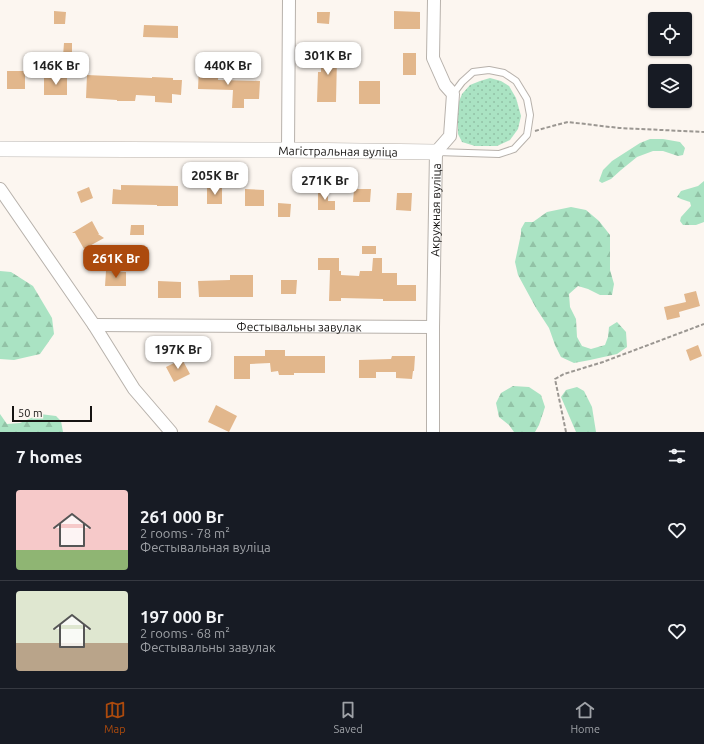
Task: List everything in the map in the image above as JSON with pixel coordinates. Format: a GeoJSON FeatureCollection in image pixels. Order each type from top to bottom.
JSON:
{"type":"FeatureCollection","features":[{"type":"Feature","properties":{"kind":"street"},"geometry":{"type":"LineString","coordinates":[[288,150],[289,0]]}},
{"type":"Feature","properties":{"kind":"street"},"geometry":{"type":"LineString","coordinates":[[434,0],[433,58],[444,85],[453,94]]}},
{"type":"Feature","properties":{"kind":"street","name":"Акружная вуліца"},"geometry":{"type":"LineString","coordinates":[[433,432],[436,152],[450,136],[453,94]]}},
{"type":"Feature","properties":{"kind":"street","name":"Магістральная вуліца"},"geometry":{"type":"LineString","coordinates":[[0,149],[436,152]]}},
{"type":"Feature","properties":{"kind":"street"},"geometry":{"type":"LineString","coordinates":[[0,189],[94,325],[134,389],[171,432]]}},
{"type":"Feature","properties":{"kind":"street","name":"Фестывальны завулак"},"geometry":{"type":"LineString","coordinates":[[94,325],[433,327]]}},
{"type":"Feature","properties":{"kind":"lane"},"geometry":{"type":"LineString","coordinates":[[436,152],[499,154],[514,149],[527,135],[530,115],[527,99],[516,81],[504,73],[489,70],[473,72],[462,82],[453,94]]}},
{"type":"Feature","properties":{"kind":"path"},"geometry":{"type":"LineString","coordinates":[[527,135],[545,128],[568,122],[619,128],[704,132]]}},
{"type":"Feature","properties":{"kind":"path"},"geometry":{"type":"LineString","coordinates":[[566,432],[555,379],[564,374],[603,362],[704,324]]}},
{"type":"Feature","properties":{"kind":"green space"},"geometry":{"type":"Polygon","coordinates":[[[490,78],[501,81],[509,86],[516,98],[521,116],[518,129],[510,140],[497,146],[475,146],[462,142],[458,134],[458,104],[462,94],[470,85],[490,78]]]}},
{"type":"Feature","properties":{"kind":"green space"},"geometry":{"type":"Polygon","coordinates":[[[650,139],[663,139],[680,142],[685,148],[683,155],[678,156],[663,151],[653,151],[637,157],[611,179],[602,183],[599,181],[603,170],[612,161],[640,143],[650,139]]]}},
{"type":"Feature","properties":{"kind":"green space"},"geometry":{"type":"Polygon","coordinates":[[[704,181],[704,222],[696,225],[683,225],[680,221],[681,217],[691,206],[690,202],[677,197],[681,191],[698,186],[704,181]]]}},
{"type":"Feature","properties":{"kind":"green space"},"geometry":{"type":"Polygon","coordinates":[[[571,207],[586,210],[599,221],[610,235],[610,270],[614,284],[612,295],[600,295],[578,286],[569,294],[570,307],[576,319],[577,337],[582,346],[591,349],[605,345],[609,327],[617,322],[626,332],[627,347],[617,354],[574,363],[561,357],[549,328],[518,275],[515,262],[521,229],[525,222],[533,222],[547,212],[571,207]]]}},
{"type":"Feature","properties":{"kind":"green space"},"geometry":{"type":"Polygon","coordinates":[[[0,271],[11,272],[33,286],[52,318],[54,334],[40,354],[14,360],[0,359],[0,271]]]}},
{"type":"Feature","properties":{"kind":"green space"},"geometry":{"type":"Polygon","coordinates":[[[513,386],[529,387],[541,395],[545,407],[535,432],[514,432],[509,425],[499,417],[496,403],[501,393],[513,386]]]}},
{"type":"Feature","properties":{"kind":"green space"},"geometry":{"type":"Polygon","coordinates":[[[577,387],[584,391],[592,407],[596,432],[576,432],[561,397],[566,390],[577,387]]]}},
{"type":"Feature","properties":{"kind":"green space"},"geometry":{"type":"Polygon","coordinates":[[[0,414],[7,424],[20,423],[40,414],[56,416],[61,421],[63,432],[0,432],[0,414]]]}},
{"type":"Feature","properties":{"kind":"building"},"geometry":{"type":"Polygon","coordinates":[[[54,11],[66,12],[65,24],[54,24],[54,11]]]}},
{"type":"Feature","properties":{"kind":"building"},"geometry":{"type":"Polygon","coordinates":[[[394,11],[420,12],[420,29],[394,29],[394,11]]]}},
{"type":"Feature","properties":{"kind":"building"},"geometry":{"type":"Polygon","coordinates":[[[317,12],[330,12],[329,24],[317,23],[317,12]]]}},
{"type":"Feature","properties":{"kind":"building"},"geometry":{"type":"Polygon","coordinates":[[[144,25],[178,26],[178,38],[143,37],[144,25]]]}},
{"type":"Feature","properties":{"kind":"building"},"geometry":{"type":"Polygon","coordinates":[[[64,43],[72,43],[72,56],[63,56],[64,43]]]}},
{"type":"Feature","properties":{"kind":"building"},"geometry":{"type":"Polygon","coordinates":[[[321,49],[338,49],[336,102],[317,102],[318,72],[321,72],[321,49]]]}},
{"type":"Feature","properties":{"kind":"building"},"geometry":{"type":"Polygon","coordinates":[[[403,53],[416,53],[416,75],[403,75],[403,53]]]}},
{"type":"Feature","properties":{"kind":"building"},"geometry":{"type":"Polygon","coordinates":[[[199,66],[219,66],[218,80],[260,81],[259,99],[244,99],[244,108],[232,108],[233,90],[198,89],[199,66]]]}},
{"type":"Feature","properties":{"kind":"building"},"geometry":{"type":"Polygon","coordinates":[[[7,71],[25,71],[25,89],[7,89],[7,71]]]}},
{"type":"Feature","properties":{"kind":"building"},"geometry":{"type":"Polygon","coordinates":[[[87,75],[173,78],[173,80],[182,80],[181,95],[172,94],[172,103],[155,102],[155,96],[136,95],[135,101],[86,98],[87,75]]]}},
{"type":"Feature","properties":{"kind":"building"},"geometry":{"type":"Polygon","coordinates":[[[44,78],[67,78],[67,95],[44,95],[44,78]]]}},
{"type":"Feature","properties":{"kind":"building"},"geometry":{"type":"Polygon","coordinates":[[[359,81],[380,81],[380,104],[359,104],[359,81]]]}},
{"type":"Feature","properties":{"kind":"building"},"geometry":{"type":"Polygon","coordinates":[[[121,185],[178,186],[178,206],[112,204],[113,189],[121,190],[121,185]]]}},
{"type":"Feature","properties":{"kind":"building"},"geometry":{"type":"Polygon","coordinates":[[[89,187],[93,198],[81,203],[77,192],[89,187]]]}},
{"type":"Feature","properties":{"kind":"building"},"geometry":{"type":"Polygon","coordinates":[[[222,187],[222,204],[207,204],[207,188],[222,187]]]}},
{"type":"Feature","properties":{"kind":"building"},"geometry":{"type":"Polygon","coordinates":[[[245,189],[264,190],[264,206],[245,206],[245,189]]]}},
{"type":"Feature","properties":{"kind":"building"},"geometry":{"type":"Polygon","coordinates":[[[354,189],[371,189],[370,202],[353,202],[354,189]]]}},
{"type":"Feature","properties":{"kind":"building"},"geometry":{"type":"Polygon","coordinates":[[[318,190],[328,190],[328,201],[335,201],[335,210],[318,210],[318,190]]]}},
{"type":"Feature","properties":{"kind":"building"},"geometry":{"type":"Polygon","coordinates":[[[397,193],[412,193],[411,211],[396,210],[397,193]]]}},
{"type":"Feature","properties":{"kind":"building"},"geometry":{"type":"Polygon","coordinates":[[[278,203],[291,204],[290,217],[278,217],[278,203]]]}},
{"type":"Feature","properties":{"kind":"building"},"geometry":{"type":"Polygon","coordinates":[[[92,221],[98,234],[104,238],[84,249],[75,233],[72,233],[92,221]]]}},
{"type":"Feature","properties":{"kind":"building"},"geometry":{"type":"Polygon","coordinates":[[[131,225],[144,225],[144,235],[130,235],[131,225]]]}},
{"type":"Feature","properties":{"kind":"building"},"geometry":{"type":"Polygon","coordinates":[[[362,246],[376,246],[376,254],[362,254],[362,246]]]}},
{"type":"Feature","properties":{"kind":"building"},"geometry":{"type":"Polygon","coordinates":[[[318,258],[339,258],[339,271],[341,271],[341,275],[359,276],[360,271],[372,271],[373,258],[382,258],[382,273],[397,273],[397,285],[416,285],[416,301],[383,301],[383,299],[341,298],[341,301],[329,301],[330,270],[318,270],[318,258]]]}},
{"type":"Feature","properties":{"kind":"building"},"geometry":{"type":"Polygon","coordinates":[[[106,271],[126,272],[126,286],[105,286],[106,271]]]}},
{"type":"Feature","properties":{"kind":"building"},"geometry":{"type":"Polygon","coordinates":[[[230,275],[253,275],[253,297],[199,297],[198,281],[230,280],[230,275]]]}},
{"type":"Feature","properties":{"kind":"building"},"geometry":{"type":"Polygon","coordinates":[[[281,280],[297,280],[296,294],[281,294],[281,280]]]}},
{"type":"Feature","properties":{"kind":"building"},"geometry":{"type":"Polygon","coordinates":[[[158,281],[181,282],[181,298],[158,298],[158,281]]]}},
{"type":"Feature","properties":{"kind":"building"},"geometry":{"type":"Polygon","coordinates":[[[696,291],[700,306],[679,312],[680,317],[667,320],[664,307],[686,302],[684,294],[696,291]]]}},
{"type":"Feature","properties":{"kind":"building"},"geometry":{"type":"Polygon","coordinates":[[[698,345],[702,356],[690,361],[686,350],[698,345]]]}},
{"type":"Feature","properties":{"kind":"building"},"geometry":{"type":"Polygon","coordinates":[[[265,350],[285,350],[285,356],[325,356],[325,373],[294,373],[294,375],[279,375],[278,371],[271,372],[270,363],[250,364],[250,379],[234,379],[234,356],[265,356],[265,350]]]}},
{"type":"Feature","properties":{"kind":"building"},"geometry":{"type":"Polygon","coordinates":[[[392,356],[415,356],[412,379],[396,378],[396,372],[376,372],[376,378],[359,378],[359,360],[391,359],[392,356]]]}},
{"type":"Feature","properties":{"kind":"building"},"geometry":{"type":"Polygon","coordinates":[[[182,359],[190,374],[174,382],[166,367],[182,359]]]}},
{"type":"Feature","properties":{"kind":"building"},"geometry":{"type":"Polygon","coordinates":[[[216,405],[237,416],[229,432],[208,422],[216,405]]]}}]}
